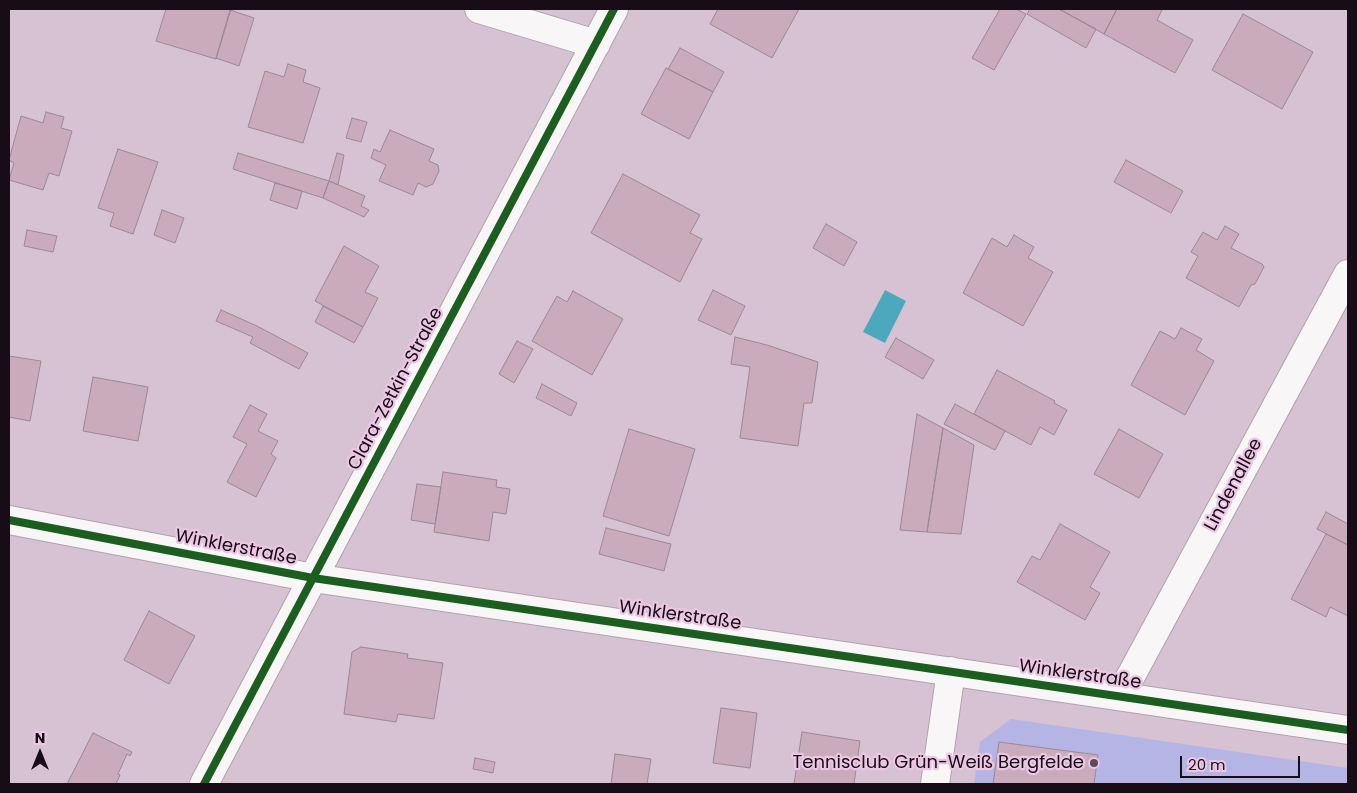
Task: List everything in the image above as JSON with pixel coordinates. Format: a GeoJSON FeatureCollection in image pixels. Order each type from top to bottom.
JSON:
{"type":"FeatureCollection","features":[{"type":"Feature","properties":{"kind":"street"},"geometry":{"type":"LineString","coordinates":[[480,9],[596,44]]}},
{"type":"Feature","properties":{"kind":"street","name":"Clara-Zetkin-Straße"},"geometry":{"type":"LineString","coordinates":[[204,784],[614,9]]}},
{"type":"Feature","properties":{"kind":"street","name":"Lindenallee"},"geometry":{"type":"LineString","coordinates":[[1120,696],[1348,274]]}},
{"type":"Feature","properties":{"kind":"street","name":"Winklerstraße"},"geometry":{"type":"LineString","coordinates":[[9,520],[313,578],[1348,730]]}},
{"type":"Feature","properties":{"kind":"street"},"geometry":{"type":"LineString","coordinates":[[935,784],[951,671]]}},
{"type":"Feature","properties":{"kind":"shaded area"},"geometry":{"type":"Polygon","coordinates":[[[885,290],[906,301],[885,343],[863,332],[885,290]]]}},
{"type":"Feature","properties":{"kind":"shaded area","name":"Tennisclub Grün-Weiß Bergfelde"},"geometry":{"type":"Polygon","coordinates":[[[1011,719],[1348,768],[1348,784],[974,784],[980,742],[1011,719]]]}},
{"type":"Feature","properties":{"kind":"building"},"geometry":{"type":"Polygon","coordinates":[[[166,9],[231,9],[216,59],[156,41],[166,9]]]}},
{"type":"Feature","properties":{"kind":"building"},"geometry":{"type":"Polygon","coordinates":[[[718,9],[799,9],[772,58],[710,24],[718,9]]]}},
{"type":"Feature","properties":{"kind":"building"},"geometry":{"type":"Polygon","coordinates":[[[1000,9],[1016,9],[1026,14],[994,70],[972,58],[1000,9]]]}},
{"type":"Feature","properties":{"kind":"building"},"geometry":{"type":"Polygon","coordinates":[[[1030,9],[1059,9],[1096,29],[1086,48],[1027,14],[1030,9]]]}},
{"type":"Feature","properties":{"kind":"building"},"geometry":{"type":"Polygon","coordinates":[[[1059,9],[1117,9],[1104,34],[1059,9]]]}},
{"type":"Feature","properties":{"kind":"building"},"geometry":{"type":"Polygon","coordinates":[[[1117,9],[1162,10],[1157,20],[1193,40],[1175,73],[1104,34],[1117,9]]]}},
{"type":"Feature","properties":{"kind":"building"},"geometry":{"type":"Polygon","coordinates":[[[230,10],[254,18],[239,66],[216,58],[230,10]]]}},
{"type":"Feature","properties":{"kind":"building"},"geometry":{"type":"Polygon","coordinates":[[[1243,14],[1313,52],[1282,109],[1212,70],[1243,14]]]}},
{"type":"Feature","properties":{"kind":"building"},"geometry":{"type":"Polygon","coordinates":[[[680,48],[724,72],[713,92],[668,69],[680,48]]]}},
{"type":"Feature","properties":{"kind":"building"},"geometry":{"type":"Polygon","coordinates":[[[288,64],[306,70],[303,82],[320,88],[303,143],[248,127],[265,71],[284,77],[288,64]]]}},
{"type":"Feature","properties":{"kind":"building"},"geometry":{"type":"Polygon","coordinates":[[[666,68],[713,92],[689,139],[641,114],[666,68]]]}},
{"type":"Feature","properties":{"kind":"building"},"geometry":{"type":"Polygon","coordinates":[[[46,112],[64,117],[61,128],[72,131],[59,176],[49,173],[43,190],[9,180],[14,163],[9,160],[21,116],[43,123],[46,112]]]}},
{"type":"Feature","properties":{"kind":"building"},"geometry":{"type":"Polygon","coordinates":[[[352,118],[367,122],[361,142],[346,138],[352,118]]]}},
{"type":"Feature","properties":{"kind":"building"},"geometry":{"type":"Polygon","coordinates":[[[390,130],[434,149],[429,161],[438,165],[439,171],[433,184],[426,187],[418,183],[413,195],[379,181],[386,165],[371,158],[374,149],[380,152],[390,130]]]}},
{"type":"Feature","properties":{"kind":"building"},"geometry":{"type":"Polygon","coordinates":[[[118,149],[158,162],[133,234],[110,226],[114,213],[98,208],[118,149]]]}},
{"type":"Feature","properties":{"kind":"building"},"geometry":{"type":"Polygon","coordinates":[[[238,153],[329,181],[323,198],[233,169],[238,153]]]}},
{"type":"Feature","properties":{"kind":"building"},"geometry":{"type":"Polygon","coordinates":[[[337,153],[344,155],[338,185],[329,181],[337,153]]]}},
{"type":"Feature","properties":{"kind":"building"},"geometry":{"type":"Polygon","coordinates":[[[1126,160],[1183,191],[1171,213],[1114,182],[1126,160]]]}},
{"type":"Feature","properties":{"kind":"building"},"geometry":{"type":"Polygon","coordinates":[[[623,174],[700,215],[690,233],[702,239],[680,282],[591,233],[623,174]]]}},
{"type":"Feature","properties":{"kind":"building"},"geometry":{"type":"Polygon","coordinates":[[[329,181],[365,196],[361,206],[369,210],[364,217],[323,198],[329,181]]]}},
{"type":"Feature","properties":{"kind":"building"},"geometry":{"type":"Polygon","coordinates":[[[275,183],[302,191],[297,209],[270,200],[275,183]]]}},
{"type":"Feature","properties":{"kind":"building"},"geometry":{"type":"Polygon","coordinates":[[[162,210],[184,218],[175,243],[154,235],[162,210]]]}},
{"type":"Feature","properties":{"kind":"building"},"geometry":{"type":"Polygon","coordinates":[[[826,224],[857,242],[844,266],[813,248],[826,224]]]}},
{"type":"Feature","properties":{"kind":"building"},"geometry":{"type":"Polygon","coordinates":[[[1225,226],[1239,234],[1231,248],[1262,264],[1264,267],[1239,307],[1186,278],[1198,256],[1191,252],[1203,232],[1217,240],[1225,226]]]}},
{"type":"Feature","properties":{"kind":"building"},"geometry":{"type":"Polygon","coordinates":[[[27,230],[57,236],[53,252],[24,246],[27,230]]]}},
{"type":"Feature","properties":{"kind":"building"},"geometry":{"type":"Polygon","coordinates":[[[1014,235],[1034,247],[1028,258],[1053,272],[1023,326],[963,293],[992,238],[1007,247],[1014,235]]]}},
{"type":"Feature","properties":{"kind":"building"},"geometry":{"type":"Polygon","coordinates":[[[344,246],[379,266],[365,292],[378,298],[363,327],[315,301],[344,246]]]}},
{"type":"Feature","properties":{"kind":"building"},"geometry":{"type":"Polygon","coordinates":[[[713,290],[745,306],[731,335],[698,320],[713,290]]]}},
{"type":"Feature","properties":{"kind":"building"},"geometry":{"type":"Polygon","coordinates":[[[573,291],[623,319],[592,375],[532,341],[557,296],[567,302],[573,291]]]}},
{"type":"Feature","properties":{"kind":"building"},"geometry":{"type":"Polygon","coordinates":[[[323,306],[363,327],[354,343],[315,322],[323,306]]]}},
{"type":"Feature","properties":{"kind":"building"},"geometry":{"type":"Polygon","coordinates":[[[221,310],[257,326],[308,353],[299,369],[250,343],[253,337],[216,321],[221,310]]]}},
{"type":"Feature","properties":{"kind":"building"},"geometry":{"type":"Polygon","coordinates":[[[1181,328],[1202,339],[1196,350],[1214,361],[1185,415],[1131,385],[1160,331],[1175,339],[1181,328]]]}},
{"type":"Feature","properties":{"kind":"building"},"geometry":{"type":"Polygon","coordinates":[[[735,337],[767,345],[818,362],[812,403],[804,403],[798,446],[740,438],[750,367],[731,364],[735,337]]]}},
{"type":"Feature","properties":{"kind":"building"},"geometry":{"type":"Polygon","coordinates":[[[896,338],[934,360],[923,379],[885,357],[896,338]]]}},
{"type":"Feature","properties":{"kind":"building"},"geometry":{"type":"Polygon","coordinates":[[[517,341],[533,349],[514,383],[499,374],[517,341]]]}},
{"type":"Feature","properties":{"kind":"building"},"geometry":{"type":"Polygon","coordinates":[[[9,356],[41,361],[30,421],[9,417],[9,356]]]}},
{"type":"Feature","properties":{"kind":"building"},"geometry":{"type":"Polygon","coordinates":[[[997,370],[1055,401],[1054,403],[1067,410],[1054,435],[1040,427],[1031,445],[974,414],[997,370]]]}},
{"type":"Feature","properties":{"kind":"building"},"geometry":{"type":"Polygon","coordinates":[[[93,377],[148,387],[138,441],[83,431],[93,377]]]}},
{"type":"Feature","properties":{"kind":"building"},"geometry":{"type":"Polygon","coordinates":[[[542,384],[577,403],[571,416],[536,398],[542,384]]]}},
{"type":"Feature","properties":{"kind":"building"},"geometry":{"type":"Polygon","coordinates":[[[955,404],[1005,431],[995,450],[944,424],[955,404]]]}},
{"type":"Feature","properties":{"kind":"building"},"geometry":{"type":"Polygon","coordinates":[[[250,405],[267,414],[258,431],[278,441],[271,454],[276,458],[256,497],[227,482],[247,444],[233,437],[250,405]]]}},
{"type":"Feature","properties":{"kind":"building"},"geometry":{"type":"Polygon","coordinates":[[[917,414],[943,428],[927,532],[900,530],[917,414]]]}},
{"type":"Feature","properties":{"kind":"building"},"geometry":{"type":"Polygon","coordinates":[[[943,428],[974,445],[961,534],[927,532],[943,428]]]}},
{"type":"Feature","properties":{"kind":"building"},"geometry":{"type":"Polygon","coordinates":[[[629,429],[695,449],[669,536],[603,516],[629,429]]]}},
{"type":"Feature","properties":{"kind":"building"},"geometry":{"type":"Polygon","coordinates":[[[1119,429],[1163,454],[1139,498],[1094,474],[1119,429]]]}},
{"type":"Feature","properties":{"kind":"building"},"geometry":{"type":"Polygon","coordinates":[[[443,472],[497,480],[496,487],[510,489],[506,514],[493,512],[489,541],[434,532],[443,472]]]}},
{"type":"Feature","properties":{"kind":"building"},"geometry":{"type":"Polygon","coordinates":[[[417,484],[441,487],[435,524],[411,520],[417,484]]]}},
{"type":"Feature","properties":{"kind":"building"},"geometry":{"type":"Polygon","coordinates":[[[1326,512],[1348,524],[1348,545],[1317,529],[1326,512]]]}},
{"type":"Feature","properties":{"kind":"building"},"geometry":{"type":"Polygon","coordinates":[[[1060,524],[1110,552],[1090,587],[1100,593],[1085,620],[1017,582],[1032,556],[1040,560],[1060,524]]]}},
{"type":"Feature","properties":{"kind":"building"},"geometry":{"type":"Polygon","coordinates":[[[606,528],[671,544],[664,571],[599,554],[606,528]]]}},
{"type":"Feature","properties":{"kind":"building"},"geometry":{"type":"Polygon","coordinates":[[[1326,534],[1348,545],[1348,616],[1330,607],[1326,617],[1291,599],[1326,534]]]}},
{"type":"Feature","properties":{"kind":"building"},"geometry":{"type":"Polygon","coordinates":[[[149,611],[195,636],[169,684],[124,660],[149,611]]]}},
{"type":"Feature","properties":{"kind":"building"},"geometry":{"type":"Polygon","coordinates":[[[361,647],[408,654],[407,658],[443,663],[434,719],[398,714],[396,722],[344,714],[352,652],[361,647]]]}},
{"type":"Feature","properties":{"kind":"building"},"geometry":{"type":"Polygon","coordinates":[[[721,708],[757,713],[750,768],[713,763],[721,708]]]}},
{"type":"Feature","properties":{"kind":"building"},"geometry":{"type":"Polygon","coordinates":[[[802,732],[860,741],[854,784],[794,784],[802,732]]]}},
{"type":"Feature","properties":{"kind":"building"},"geometry":{"type":"Polygon","coordinates":[[[93,733],[132,752],[130,756],[127,754],[118,774],[120,775],[116,784],[67,784],[93,733]]]}},
{"type":"Feature","properties":{"kind":"building"},"geometry":{"type":"Polygon","coordinates":[[[999,742],[1098,755],[1094,784],[993,784],[999,742]]]}},
{"type":"Feature","properties":{"kind":"building"},"geometry":{"type":"Polygon","coordinates":[[[615,754],[651,759],[647,784],[611,784],[615,754]]]}},
{"type":"Feature","properties":{"kind":"building"},"geometry":{"type":"Polygon","coordinates":[[[475,758],[495,762],[493,773],[473,769],[475,758]]]}},
{"type":"Feature","properties":{"kind":"cycle path"},"geometry":{"type":"LineString","coordinates":[[204,784],[614,9]]}},
{"type":"Feature","properties":{"kind":"cycle path"},"geometry":{"type":"LineString","coordinates":[[9,520],[313,578],[1348,730]]}},
{"type":"Feature","properties":{"kind":"place","name":"Tennisclub Grün-Weiß Bergfelde"},"geometry":{"type":"Point","coordinates":[1094,763]}}]}
